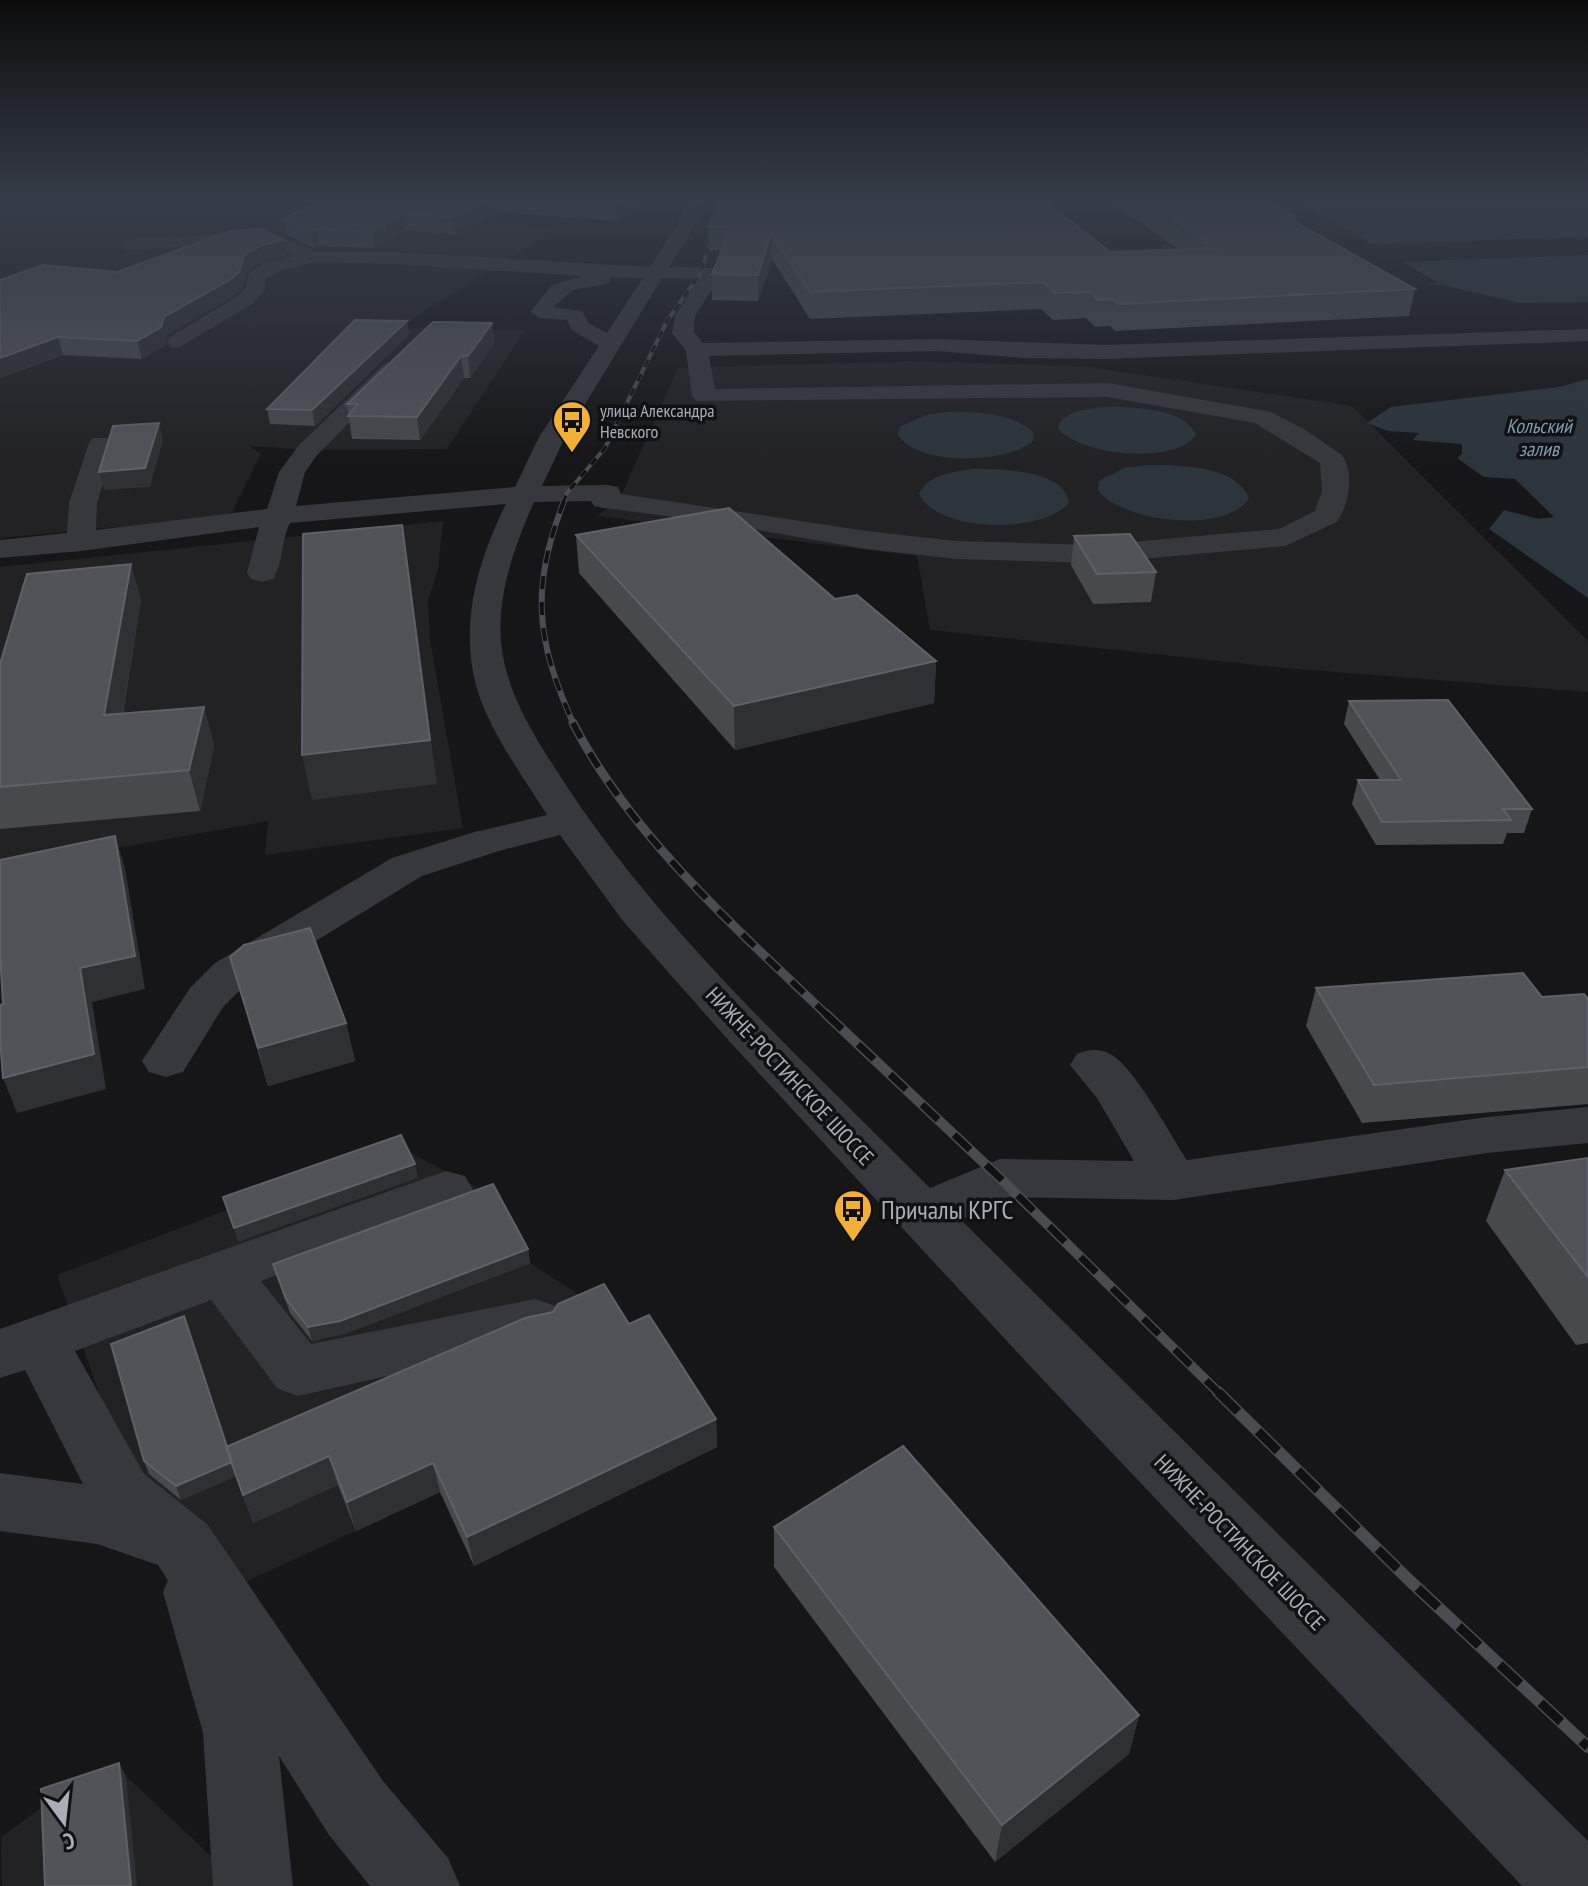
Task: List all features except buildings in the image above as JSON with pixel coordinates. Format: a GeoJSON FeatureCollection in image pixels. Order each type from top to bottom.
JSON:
{"type":"FeatureCollection","features":[{"type":"Feature","properties":{"kind":"street"},"geometry":{"type":"LineString","coordinates":[[178,342],[245,300],[255,288]]}},
{"type":"Feature","properties":{"kind":"street"},"geometry":{"type":"LineString","coordinates":[[559,288],[553,291],[540,312],[575,315],[579,326],[611,344]]}},
{"type":"Feature","properties":{"kind":"street","name":"НИЖНЕ-РОСТИНСКОЕ ШОССЕ"},"geometry":{"type":"LineString","coordinates":[[637,288],[611,344],[552,437],[523,492],[504,537],[489,588],[485,642],[497,697],[534,766],[570,821],[638,912],[922,1215],[1577,1886]]}},
{"type":"Feature","properties":{"kind":"street"},"geometry":{"type":"LineString","coordinates":[[0,549],[81,542],[279,516],[523,492],[606,497],[941,549],[1097,554],[1285,537],[1327,516],[1336,491],[1333,460],[1295,434],[1262,417],[1108,390],[704,396],[697,350],[683,333],[685,316],[703,288]]}},
{"type":"Feature","properties":{"kind":"street"},"geometry":{"type":"LineString","coordinates":[[697,350],[936,345],[1023,351],[1106,352],[1588,335]]}},
{"type":"Feature","properties":{"kind":"street"},"geometry":{"type":"LineString","coordinates":[[262,573],[269,536],[279,516],[292,472],[308,450],[412,351]]}},
{"type":"Feature","properties":{"kind":"street"},"geometry":{"type":"LineString","coordinates":[[81,542],[83,503],[102,443]]}},
{"type":"Feature","properties":{"kind":"street"},"geometry":{"type":"LineString","coordinates":[[166,1061],[206,998],[231,973],[407,867],[485,842],[570,821]]}},
{"type":"Feature","properties":{"kind":"street"},"geometry":{"type":"LineString","coordinates":[[1094,1065],[1115,1087],[1173,1181]]}},
{"type":"Feature","properties":{"kind":"street"},"geometry":{"type":"LineString","coordinates":[[922,1215],[1000,1178],[1173,1181],[1487,1135],[1588,1125]]}},
{"type":"Feature","properties":{"kind":"street"},"geometry":{"type":"LineString","coordinates":[[420,1886],[356,1808],[183,1545],[121,1494],[20,1348],[446,1190]]}},
{"type":"Feature","properties":{"kind":"street"},"geometry":{"type":"LineString","coordinates":[[223,1274],[298,1371],[535,1322]]}},
{"type":"Feature","properties":{"kind":"street"},"geometry":{"type":"LineString","coordinates":[[0,1502],[97,1515],[183,1545]]}},
{"type":"Feature","properties":{"kind":"street"},"geometry":{"type":"LineString","coordinates":[[183,1545],[240,1733],[253,1886]]}},
{"type":"Feature","properties":{"kind":"shaded area"},"geometry":{"type":"Polygon","coordinates":[[[0,288],[462,288],[398,328],[525,330],[447,449],[308,450],[250,446],[261,454],[230,516],[0,538],[0,288]]]}},
{"type":"Feature","properties":{"kind":"shaded area"},"geometry":{"type":"Polygon","coordinates":[[[924,361],[1089,367],[1352,406],[1588,641],[1588,692],[1284,668],[930,630],[917,556],[597,516],[619,500],[678,368],[924,361]]]}},
{"type":"Feature","properties":{"kind":"shaded area"},"geometry":{"type":"Polygon","coordinates":[[[443,521],[438,569],[428,601],[430,640],[463,828],[265,855],[268,821],[0,869],[0,567],[443,521]]]}},
{"type":"Feature","properties":{"kind":"shaded area"},"geometry":{"type":"Polygon","coordinates":[[[403,1149],[495,1197],[530,1263],[607,1313],[440,1492],[178,1613],[57,1275],[227,1210],[403,1149]]]}},
{"type":"Feature","properties":{"kind":"shaded area"},"geometry":{"type":"Polygon","coordinates":[[[126,1776],[243,1886],[2,1886],[1,1837],[49,1802],[126,1776]]]}},
{"type":"Feature","properties":{"kind":"water"},"geometry":{"type":"Polygon","coordinates":[[[1455,288],[1588,288],[1588,302],[1519,303],[1455,288]]]}},
{"type":"Feature","properties":{"kind":"water","name":"Кольский залив"},"geometry":{"type":"Polygon","coordinates":[[[1588,379],[1588,598],[1489,529],[1504,510],[1538,519],[1554,517],[1515,479],[1484,477],[1457,458],[1462,454],[1462,444],[1413,440],[1419,433],[1388,431],[1367,423],[1391,407],[1559,387],[1588,379]]]}},
{"type":"Feature","properties":{"kind":"water"},"geometry":{"type":"Polygon","coordinates":[[[1103,407],[1141,408],[1169,414],[1190,426],[1196,435],[1185,444],[1169,450],[1127,453],[1085,445],[1069,438],[1058,428],[1070,414],[1103,407]]]}},
{"type":"Feature","properties":{"kind":"water"},"geometry":{"type":"Polygon","coordinates":[[[981,413],[1014,420],[1033,432],[1034,440],[1005,454],[963,458],[922,452],[907,444],[897,433],[901,426],[927,415],[981,413]]]}},
{"type":"Feature","properties":{"kind":"water"},"geometry":{"type":"Polygon","coordinates":[[[1188,466],[1218,473],[1231,478],[1249,498],[1237,510],[1219,517],[1174,520],[1128,510],[1110,501],[1098,490],[1099,481],[1124,468],[1188,466]]]}},
{"type":"Feature","properties":{"kind":"water"},"geometry":{"type":"Polygon","coordinates":[[[973,469],[1013,471],[1043,477],[1065,492],[1069,503],[1056,513],[1037,520],[991,525],[946,516],[930,507],[919,494],[935,478],[973,469]]]}},
{"type":"Feature","properties":{"kind":"railway"},"geometry":{"type":"LineString","coordinates":[[563,503],[567,493],[605,448],[667,321],[690,288]]}},
{"type":"Feature","properties":{"kind":"railway"},"geometry":{"type":"LineString","coordinates":[[564,501],[546,562],[542,614],[552,667],[574,724]]}},
{"type":"Feature","properties":{"kind":"railway"},"geometry":{"type":"LineString","coordinates":[[574,724],[624,804],[655,842],[723,915],[828,1016]]}},
{"type":"Feature","properties":{"kind":"railway"},"geometry":{"type":"LineString","coordinates":[[826,1014],[1000,1178],[1220,1394]]}},
{"type":"Feature","properties":{"kind":"railway"},"geometry":{"type":"LineString","coordinates":[[1218,1392],[1410,1581],[1588,1747]]}},
{"type":"Feature","properties":{"kind":"place","name":"улица Александра Невского"},"geometry":{"type":"Point","coordinates":[572,454]}},
{"type":"Feature","properties":{"kind":"place","name":"Причалы КРГС"},"geometry":{"type":"Point","coordinates":[853,1243]}}]}
